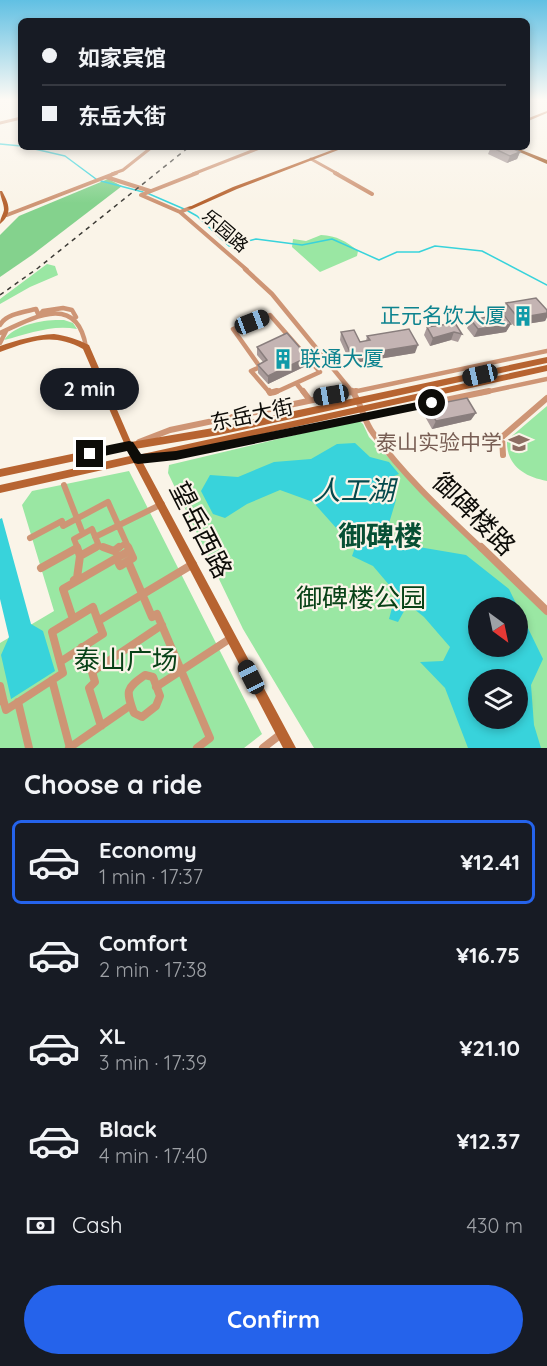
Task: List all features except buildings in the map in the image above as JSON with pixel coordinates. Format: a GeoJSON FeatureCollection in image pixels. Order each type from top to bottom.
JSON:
{"type":"FeatureCollection","features":[{"type":"Feature","properties":{"kind":"main road","name":"乐园路"},"geometry":{"type":"LineString","coordinates":[[190,208],[336,150]]}},
{"type":"Feature","properties":{"kind":"main road"},"geometry":{"type":"LineString","coordinates":[[519,150],[547,160]]}},
{"type":"Feature","properties":{"kind":"main road"},"geometry":{"type":"LineString","coordinates":[[525,150],[547,160]]}},
{"type":"Feature","properties":{"kind":"main road"},"geometry":{"type":"LineString","coordinates":[[0,193],[6,203],[7,215],[0,222]]}},
{"type":"Feature","properties":{"kind":"main road"},"geometry":{"type":"LineString","coordinates":[[0,349],[18,342],[60,336],[73,338],[86,347]]}},
{"type":"Feature","properties":{"kind":"main road","name":"望岳西路"},"geometry":{"type":"LineString","coordinates":[[86,347],[129,446],[162,504],[290,748]]}},
{"type":"Feature","properties":{"kind":"main road","name":"东岳大街"},"geometry":{"type":"LineString","coordinates":[[0,473],[112,449],[362,409],[547,360]]}},
{"type":"Feature","properties":{"kind":"main road","name":"东岳大街"},"geometry":{"type":"LineString","coordinates":[[0,489],[547,368]]}},
{"type":"Feature","properties":{"kind":"street"},"geometry":{"type":"LineString","coordinates":[[7,215],[43,203],[123,170],[148,150]]}},
{"type":"Feature","properties":{"kind":"street"},"geometry":{"type":"LineString","coordinates":[[181,212],[141,195],[254,150]]}},
{"type":"Feature","properties":{"kind":"street"},"geometry":{"type":"LineString","coordinates":[[311,159],[372,194],[376,193],[328,166],[322,165]]}},
{"type":"Feature","properties":{"kind":"street"},"geometry":{"type":"LineString","coordinates":[[106,177],[147,192]]}},
{"type":"Feature","properties":{"kind":"street","name":"乐园路"},"geometry":{"type":"LineString","coordinates":[[190,208],[181,212],[272,294],[353,392],[362,409]]}},
{"type":"Feature","properties":{"kind":"street"},"geometry":{"type":"LineString","coordinates":[[2,334],[0,326],[2,321],[20,313],[38,309],[39,316]]}},
{"type":"Feature","properties":{"kind":"street"},"geometry":{"type":"LineString","coordinates":[[2,334],[39,316],[53,313],[72,316],[80,323],[86,335],[86,347]]}},
{"type":"Feature","properties":{"kind":"street"},"geometry":{"type":"LineString","coordinates":[[270,315],[283,332],[292,338],[321,372],[270,393],[251,370],[260,367],[233,329],[270,315]]}},
{"type":"Feature","properties":{"kind":"street"},"geometry":{"type":"LineString","coordinates":[[279,339],[283,332]]}},
{"type":"Feature","properties":{"kind":"street"},"geometry":{"type":"LineString","coordinates":[[0,343],[8,333],[2,334]]}},
{"type":"Feature","properties":{"kind":"street"},"geometry":{"type":"LineString","coordinates":[[303,351],[316,347]]}},
{"type":"Feature","properties":{"kind":"street"},"geometry":{"type":"LineString","coordinates":[[129,446],[170,430],[309,399],[353,392],[547,351]]}},
{"type":"Feature","properties":{"kind":"street"},"geometry":{"type":"LineString","coordinates":[[362,409],[547,379]]}},
{"type":"Feature","properties":{"kind":"street"},"geometry":{"type":"LineString","coordinates":[[296,383],[309,399]]}},
{"type":"Feature","properties":{"kind":"street"},"geometry":{"type":"LineString","coordinates":[[503,455],[502,437],[547,398]]}},
{"type":"Feature","properties":{"kind":"street","name":"御碑楼路"},"geometry":{"type":"LineString","coordinates":[[362,409],[382,446],[414,482],[477,546],[547,611]]}},
{"type":"Feature","properties":{"kind":"street"},"geometry":{"type":"LineString","coordinates":[[64,485],[83,534]]}},
{"type":"Feature","properties":{"kind":"street"},"geometry":{"type":"LineString","coordinates":[[30,538],[62,521],[63,526],[108,502],[133,558],[120,566],[115,554],[99,546],[92,529],[74,539],[80,556],[77,578],[63,589]]}},
{"type":"Feature","properties":{"kind":"street"},"geometry":{"type":"LineString","coordinates":[[95,537],[162,504]]}},
{"type":"Feature","properties":{"kind":"street"},"geometry":{"type":"LineString","coordinates":[[80,556],[99,546]]}},
{"type":"Feature","properties":{"kind":"street"},"geometry":{"type":"LineString","coordinates":[[63,589],[128,547]]}},
{"type":"Feature","properties":{"kind":"street"},"geometry":{"type":"LineString","coordinates":[[41,568],[77,548]]}},
{"type":"Feature","properties":{"kind":"street"},"geometry":{"type":"LineString","coordinates":[[128,561],[152,617],[157,614],[210,738],[197,748]]}},
{"type":"Feature","properties":{"kind":"street"},"geometry":{"type":"LineString","coordinates":[[98,621],[192,564]]}},
{"type":"Feature","properties":{"kind":"street"},"geometry":{"type":"LineString","coordinates":[[63,589],[73,619]]}},
{"type":"Feature","properties":{"kind":"street"},"geometry":{"type":"LineString","coordinates":[[0,686],[6,710],[63,673],[60,662],[52,632],[93,607],[103,634],[60,662]]}},
{"type":"Feature","properties":{"kind":"street"},"geometry":{"type":"LineString","coordinates":[[92,672],[162,625]]}},
{"type":"Feature","properties":{"kind":"street"},"geometry":{"type":"LineString","coordinates":[[156,687],[231,638]]}},
{"type":"Feature","properties":{"kind":"street"},"geometry":{"type":"LineString","coordinates":[[82,647],[95,682],[89,688],[101,726]]}},
{"type":"Feature","properties":{"kind":"street"},"geometry":{"type":"LineString","coordinates":[[145,675],[153,677],[160,696],[156,706],[142,717],[134,713],[131,705],[127,694],[130,685],[145,675]]}},
{"type":"Feature","properties":{"kind":"street"},"geometry":{"type":"LineString","coordinates":[[52,680],[70,748],[131,705]]}},
{"type":"Feature","properties":{"kind":"street"},"geometry":{"type":"LineString","coordinates":[[18,702],[28,748]]}},
{"type":"Feature","properties":{"kind":"street"},"geometry":{"type":"LineString","coordinates":[[264,748],[281,734]]}},
{"type":"Feature","properties":{"kind":"green space"},"geometry":{"type":"Polygon","coordinates":[[[108,179],[122,186],[0,277],[0,235],[19,216],[108,179]]]}},
{"type":"Feature","properties":{"kind":"green space"},"geometry":{"type":"Polygon","coordinates":[[[321,235],[345,242],[358,251],[357,256],[320,272],[292,247],[293,239],[306,241],[321,235]]]}},
{"type":"Feature","properties":{"kind":"green space"},"geometry":{"type":"Polygon","coordinates":[[[47,264],[55,266],[58,275],[0,304],[0,299],[47,264]]]}},
{"type":"Feature","properties":{"kind":"green space"},"geometry":{"type":"Polygon","coordinates":[[[48,320],[64,320],[73,323],[77,329],[49,329],[4,340],[23,326],[48,320]]]}},
{"type":"Feature","properties":{"kind":"green space"},"geometry":{"type":"Polygon","coordinates":[[[547,406],[547,481],[524,473],[513,463],[507,449],[507,440],[547,406]]]}},
{"type":"Feature","properties":{"kind":"green space","name":"御碑楼公园"},"geometry":{"type":"Polygon","coordinates":[[[358,420],[363,424],[369,437],[434,505],[547,615],[547,748],[314,748],[243,629],[168,473],[169,465],[358,420]]]}},
{"type":"Feature","properties":{"kind":"green space","name":"泰山广场"},"geometry":{"type":"Polygon","coordinates":[[[129,471],[262,734],[244,748],[0,748],[0,643],[54,611],[22,505],[32,491],[129,471]]]}},
{"type":"Feature","properties":{"kind":"water","name":"人工湖"},"geometry":{"type":"Polygon","coordinates":[[[355,443],[370,457],[389,462],[399,474],[389,478],[396,500],[387,530],[407,545],[466,555],[509,589],[513,597],[468,597],[468,657],[528,657],[528,628],[543,659],[531,685],[534,725],[541,748],[468,748],[445,688],[420,662],[443,661],[450,647],[424,617],[408,604],[398,622],[389,619],[396,593],[373,566],[352,556],[357,542],[346,539],[313,502],[280,490],[247,504],[225,518],[213,514],[201,491],[210,475],[238,477],[274,462],[311,459],[337,444],[355,443]]]}},
{"type":"Feature","properties":{"kind":"water"},"geometry":{"type":"Polygon","coordinates":[[[2,518],[31,624],[43,631],[55,671],[11,699],[1,655],[9,637],[0,599],[0,519],[2,518]]]}},
{"type":"Feature","properties":{"kind":"waterway"},"geometry":{"type":"LineString","coordinates":[[0,144],[18,146]]}},
{"type":"Feature","properties":{"kind":"waterway"},"geometry":{"type":"LineString","coordinates":[[39,150],[65,156],[96,179]]}},
{"type":"Feature","properties":{"kind":"waterway"},"geometry":{"type":"LineString","coordinates":[[101,181],[143,192]]}},
{"type":"Feature","properties":{"kind":"waterway"},"geometry":{"type":"LineString","coordinates":[[147,193],[184,209]]}},
{"type":"Feature","properties":{"kind":"waterway"},"geometry":{"type":"LineString","coordinates":[[188,211],[197,216],[229,246],[256,239],[302,245],[332,239],[379,260],[397,252],[419,252],[435,246],[482,251],[547,285]]}},
{"type":"Feature","properties":{"kind":"railway"},"geometry":{"type":"LineString","coordinates":[[0,295],[38,268],[185,150]]}},
{"type":"Feature","properties":{"kind":"place","name":"正元名饮大厦"},"geometry":{"type":"Point","coordinates":[523,316]}},
{"type":"Feature","properties":{"kind":"place","name":"联通大厦"},"geometry":{"type":"Point","coordinates":[283,359]}},
{"type":"Feature","properties":{"kind":"place","name":"泰山实验中学"},"geometry":{"type":"Point","coordinates":[519,443]}},
{"type":"Feature","properties":{"kind":"district","name":"御碑楼"},"geometry":{"type":"Point","coordinates":[380,536]}},
{"type":"Feature","properties":{"kind":"route"},"geometry":{"type":"LineString","coordinates":[[90,454],[129,446],[138,459],[176,456],[432,403]]}}]}
